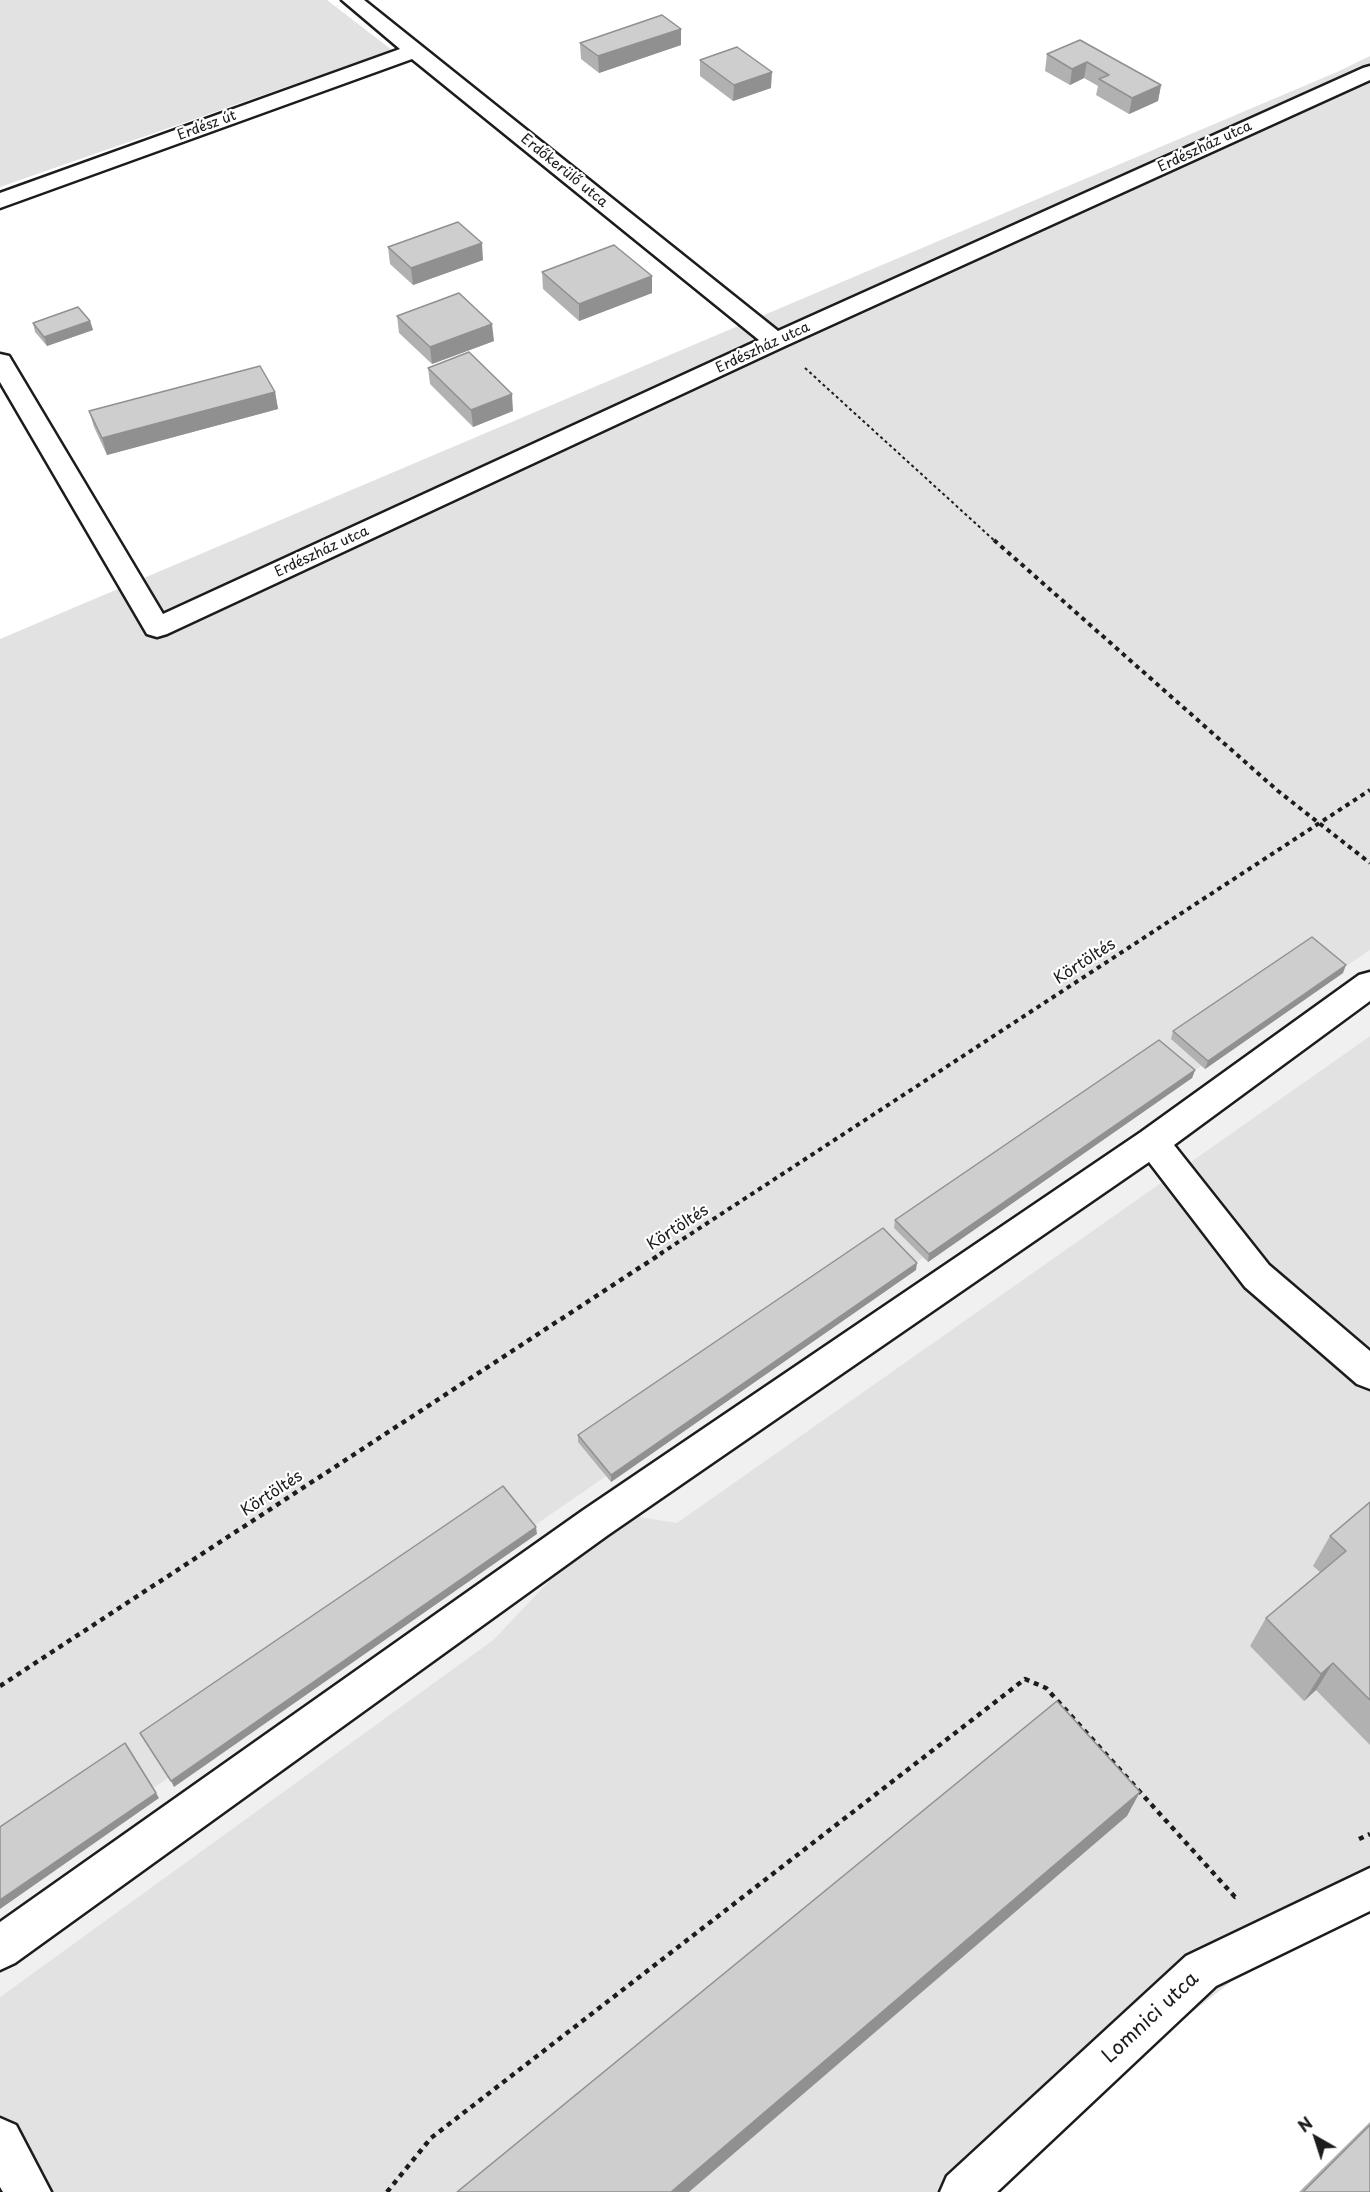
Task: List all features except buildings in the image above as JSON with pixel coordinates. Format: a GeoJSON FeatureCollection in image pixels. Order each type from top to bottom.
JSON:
{"type":"FeatureCollection","features":[{"type":"Feature","properties":{"kind":"street","name":"Erdőkerülő utca"},"geometry":{"type":"LineString","coordinates":[[352,0],[776,341]]}},
{"type":"Feature","properties":{"kind":"street","name":"Erdész út"},"geometry":{"type":"LineString","coordinates":[[0,201],[414,51]]}},
{"type":"Feature","properties":{"kind":"street","name":"Erdészház utca"},"geometry":{"type":"LineString","coordinates":[[0,361],[157,628],[776,341],[1370,72]]}},
{"type":"Feature","properties":{"kind":"street"},"geometry":{"type":"LineString","coordinates":[[0,1948],[596,1523],[1154,1142],[1370,984]]}},
{"type":"Feature","properties":{"kind":"street"},"geometry":{"type":"LineString","coordinates":[[1154,1142],[1257,1276],[1370,1373]]}},
{"type":"Feature","properties":{"kind":"street","name":"Lomnici utca"},"geometry":{"type":"LineString","coordinates":[[963,2192],[1200,1971],[1370,1889]]}},
{"type":"Feature","properties":{"kind":"street"},"geometry":{"type":"LineString","coordinates":[[0,2141],[28,2192]]}},
{"type":"Feature","properties":{"kind":"path"},"geometry":{"type":"LineString","coordinates":[[776,341],[920,475],[1278,791],[1370,862]]}},
{"type":"Feature","properties":{"kind":"path","name":"Körtöltés"},"geometry":{"type":"LineString","coordinates":[[0,1686],[1370,790]]}},
{"type":"Feature","properties":{"kind":"path"},"geometry":{"type":"LineString","coordinates":[[387,2192],[431,2138],[1025,1679],[1046,1688],[1235,1897],[1246,1892]]}},
{"type":"Feature","properties":{"kind":"path"},"geometry":{"type":"LineString","coordinates":[[1349,1844],[1370,1834]]}},
{"type":"Feature","properties":{"kind":"shaded area"},"geometry":{"type":"Polygon","coordinates":[[[0,0],[327,0],[392,50],[0,187],[0,0]]]}},
{"type":"Feature","properties":{"kind":"shaded area"},"geometry":{"type":"Polygon","coordinates":[[[1370,56],[1370,950],[0,1894],[0,639],[1337,72],[1370,56]]]}},
{"type":"Feature","properties":{"kind":"shaded area"},"geometry":{"type":"Polygon","coordinates":[[[1370,950],[1370,1036],[677,1524],[634,1516],[570,1559],[493,1640],[0,1997],[0,1894],[1370,950]]]}},
{"type":"Feature","properties":{"kind":"shaded area"},"geometry":{"type":"Polygon","coordinates":[[[1370,1036],[1370,1875],[958,2192],[0,2192],[0,1997],[493,1640],[570,1559],[634,1516],[677,1523],[1370,1036]]]}}]}
